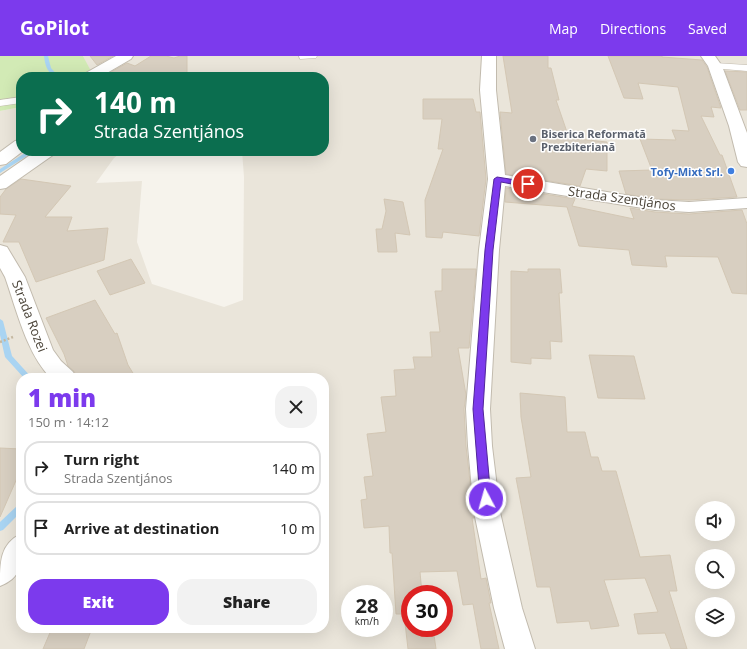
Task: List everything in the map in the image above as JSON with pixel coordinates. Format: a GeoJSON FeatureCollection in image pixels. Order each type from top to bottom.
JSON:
{"type":"FeatureCollection","features":[{"type":"Feature","properties":{"kind":"street"},"geometry":{"type":"LineString","coordinates":[[101,72],[126,56]]}},
{"type":"Feature","properties":{"kind":"street"},"geometry":{"type":"LineString","coordinates":[[489,56],[488,90],[497,179],[489,250],[478,409],[480,446],[487,512],[508,608],[520,649]]}},
{"type":"Feature","properties":{"kind":"street"},"geometry":{"type":"LineString","coordinates":[[712,61],[742,126],[747,162]]}},
{"type":"Feature","properties":{"kind":"street"},"geometry":{"type":"LineString","coordinates":[[0,160],[16,149]]}},
{"type":"Feature","properties":{"kind":"street"},"geometry":{"type":"LineString","coordinates":[[0,184],[39,156]]}},
{"type":"Feature","properties":{"kind":"street","name":"Strada Szentjános"},"geometry":{"type":"LineString","coordinates":[[497,179],[655,205],[689,207],[747,203]]}},
{"type":"Feature","properties":{"kind":"street","name":"Strada Rozei"},"geometry":{"type":"LineString","coordinates":[[0,251],[15,277],[43,353],[53,367],[60,373]]}},
{"type":"Feature","properties":{"kind":"street"},"geometry":{"type":"LineString","coordinates":[[0,573],[16,552]]}},
{"type":"Feature","properties":{"kind":"lane"},"geometry":{"type":"LineString","coordinates":[[302,57],[313,56]]}},
{"type":"Feature","properties":{"kind":"lane"},"geometry":{"type":"LineString","coordinates":[[712,61],[747,68]]}},
{"type":"Feature","properties":{"kind":"lane"},"geometry":{"type":"LineString","coordinates":[[0,103],[16,101]]}},
{"type":"Feature","properties":{"kind":"path"},"geometry":{"type":"LineString","coordinates":[[0,342],[18,335]]}},
{"type":"Feature","properties":{"kind":"shaded area"},"geometry":{"type":"Polygon","coordinates":[[[83,56],[747,56],[747,649],[0,649],[0,111],[16,108],[16,156],[117,156],[96,183],[142,181],[137,242],[152,284],[224,307],[243,300],[244,177],[242,156],[329,156],[329,72],[91,72],[83,56]]]}},
{"type":"Feature","properties":{"kind":"green space"},"geometry":{"type":"Polygon","coordinates":[[[0,56],[83,56],[91,72],[16,72],[16,108],[0,111],[0,56]]]}},
{"type":"Feature","properties":{"kind":"building"},"geometry":{"type":"Polygon","coordinates":[[[90,56],[113,56],[97,65],[90,56]]]}},
{"type":"Feature","properties":{"kind":"building"},"geometry":{"type":"Polygon","coordinates":[[[151,56],[166,56],[174,58],[187,56],[187,72],[111,72],[127,63],[135,66],[151,56]]]}},
{"type":"Feature","properties":{"kind":"building"},"geometry":{"type":"Polygon","coordinates":[[[503,56],[548,56],[548,68],[551,68],[559,100],[556,100],[569,138],[607,142],[607,171],[586,169],[580,186],[506,174],[500,112],[512,113],[503,56]]]}},
{"type":"Feature","properties":{"kind":"building"},"geometry":{"type":"Polygon","coordinates":[[[608,56],[662,56],[702,60],[707,67],[721,108],[711,107],[714,117],[701,116],[720,155],[722,155],[737,197],[689,200],[655,199],[626,194],[619,171],[652,170],[640,139],[676,140],[672,130],[689,131],[678,87],[638,83],[643,99],[624,98],[608,56]]]}},
{"type":"Feature","properties":{"kind":"building"},"geometry":{"type":"Polygon","coordinates":[[[725,71],[747,72],[747,110],[740,110],[725,71]]]}},
{"type":"Feature","properties":{"kind":"building"},"geometry":{"type":"Polygon","coordinates":[[[423,99],[473,99],[476,112],[480,112],[486,179],[479,236],[443,232],[442,238],[426,237],[425,200],[443,149],[438,149],[442,119],[423,119],[423,99]]]}},
{"type":"Feature","properties":{"kind":"building"},"geometry":{"type":"Polygon","coordinates":[[[21,179],[71,186],[45,217],[72,217],[67,231],[108,228],[104,260],[36,282],[19,242],[3,242],[16,215],[0,214],[0,197],[6,189],[21,179]]]}},
{"type":"Feature","properties":{"kind":"building"},"geometry":{"type":"Polygon","coordinates":[[[506,188],[575,199],[572,206],[634,219],[630,208],[655,212],[689,214],[742,210],[747,224],[747,294],[732,293],[718,257],[665,256],[667,267],[632,265],[629,250],[579,246],[567,207],[505,202],[506,188]]]}},
{"type":"Feature","properties":{"kind":"building"},"geometry":{"type":"Polygon","coordinates":[[[384,199],[403,202],[410,235],[395,233],[397,252],[378,252],[376,229],[382,229],[386,211],[384,199]]]}},
{"type":"Feature","properties":{"kind":"building"},"geometry":{"type":"Polygon","coordinates":[[[131,259],[145,283],[110,295],[97,271],[131,259]]]}},
{"type":"Feature","properties":{"kind":"building"},"geometry":{"type":"Polygon","coordinates":[[[442,269],[476,269],[469,348],[458,348],[466,395],[464,409],[466,446],[474,518],[472,518],[481,579],[486,578],[491,603],[489,603],[499,649],[481,649],[473,604],[463,605],[457,571],[420,572],[421,585],[401,585],[401,614],[396,614],[389,526],[364,528],[361,500],[367,499],[364,477],[373,476],[367,434],[386,432],[381,397],[396,396],[394,370],[415,369],[413,357],[432,357],[430,332],[440,332],[435,291],[442,291],[442,269]]]}},
{"type":"Feature","properties":{"kind":"building"},"geometry":{"type":"Polygon","coordinates":[[[528,269],[560,269],[562,293],[559,293],[562,342],[550,341],[551,359],[531,358],[531,364],[511,362],[511,271],[528,272],[528,269]]]}},
{"type":"Feature","properties":{"kind":"building"},"geometry":{"type":"Polygon","coordinates":[[[95,300],[115,334],[117,333],[128,365],[133,373],[75,373],[68,366],[64,354],[46,318],[95,300]]]}},
{"type":"Feature","properties":{"kind":"building"},"geometry":{"type":"Polygon","coordinates":[[[589,355],[634,356],[645,399],[598,398],[589,355]]]}},
{"type":"Feature","properties":{"kind":"building"},"geometry":{"type":"Polygon","coordinates":[[[520,393],[565,397],[567,432],[585,432],[591,457],[598,457],[602,471],[616,471],[640,557],[670,555],[677,591],[669,591],[687,649],[671,649],[665,633],[638,634],[634,614],[658,612],[645,578],[604,580],[619,626],[591,629],[589,621],[557,623],[550,587],[537,587],[516,478],[531,477],[521,417],[520,393]]]}},
{"type":"Feature","properties":{"kind":"building"},"geometry":{"type":"Polygon","coordinates":[[[0,448],[16,449],[16,480],[0,517],[0,448]]]}},
{"type":"Feature","properties":{"kind":"building"},"geometry":{"type":"Polygon","coordinates":[[[50,633],[90,633],[84,649],[43,649],[50,633]]]}},
{"type":"Feature","properties":{"kind":"building"},"geometry":{"type":"Polygon","coordinates":[[[407,637],[434,637],[436,649],[408,649],[407,637]]]}},
{"type":"Feature","properties":{"kind":"waterway"},"geometry":{"type":"LineString","coordinates":[[46,56],[47,63],[51,72]]}},
{"type":"Feature","properties":{"kind":"waterway"},"geometry":{"type":"LineString","coordinates":[[0,171],[24,156]]}},
{"type":"Feature","properties":{"kind":"waterway"},"geometry":{"type":"LineString","coordinates":[[0,321],[9,357],[23,373]]}},
{"type":"Feature","properties":{"kind":"waterway"},"geometry":{"type":"LineString","coordinates":[[0,527],[16,512]]}},
{"type":"Feature","properties":{"kind":"place","name":"Biserica Reformată Prezbiteriană"},"geometry":{"type":"Point","coordinates":[533,139]}},
{"type":"Feature","properties":{"kind":"place","name":"Tofy-Mixt Srl."},"geometry":{"type":"Point","coordinates":[731,171]}},
{"type":"Feature","properties":{"kind":"route"},"geometry":{"type":"LineString","coordinates":[[486,499],[480,446],[478,409],[489,250],[497,179],[528,184]]}}]}
